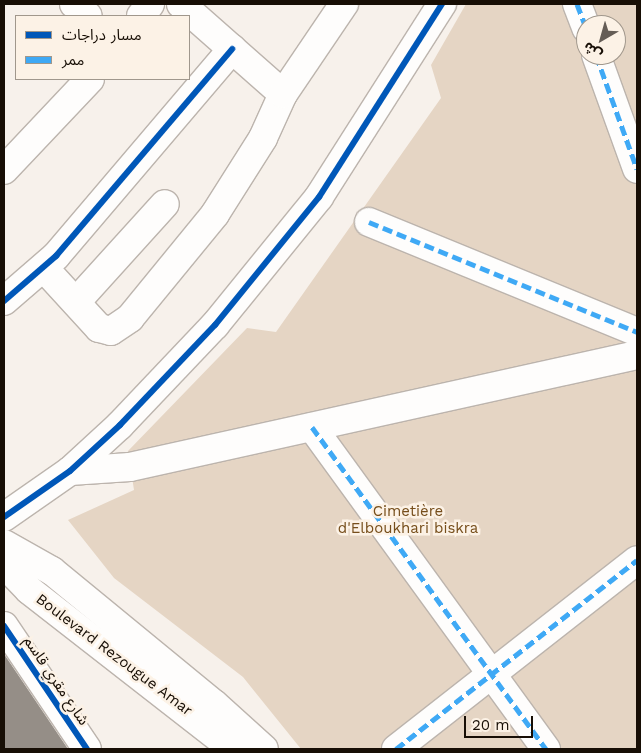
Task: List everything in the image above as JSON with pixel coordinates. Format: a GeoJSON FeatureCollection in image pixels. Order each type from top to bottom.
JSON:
{"type":"FeatureCollection","features":[{"type":"Feature","properties":{"kind":"street"},"geometry":{"type":"LineString","coordinates":[[74,4],[87,15]]}},
{"type":"Feature","properties":{"kind":"street"},"geometry":{"type":"LineString","coordinates":[[142,15],[150,4]]}},
{"type":"Feature","properties":{"kind":"street"},"geometry":{"type":"LineString","coordinates":[[180,4],[283,94]]}},
{"type":"Feature","properties":{"kind":"street"},"geometry":{"type":"LineString","coordinates":[[44,268],[104,331],[111,331],[130,318],[216,214],[263,138],[283,94],[344,4]]}},
{"type":"Feature","properties":{"kind":"street"},"geometry":{"type":"LineString","coordinates":[[4,517],[70,470],[120,425],[215,325],[278,250],[319,197],[442,4]]}},
{"type":"Feature","properties":{"kind":"street"},"geometry":{"type":"LineString","coordinates":[[4,301],[44,268],[232,49]]}},
{"type":"Feature","properties":{"kind":"street"},"geometry":{"type":"LineString","coordinates":[[600,65],[637,169]]}},
{"type":"Feature","properties":{"kind":"street"},"geometry":{"type":"LineString","coordinates":[[4,170],[89,80]]}},
{"type":"Feature","properties":{"kind":"street"},"geometry":{"type":"LineString","coordinates":[[76,302],[165,204]]}},
{"type":"Feature","properties":{"kind":"street"},"geometry":{"type":"LineString","coordinates":[[369,222],[637,332]]}},
{"type":"Feature","properties":{"kind":"street"},"geometry":{"type":"LineString","coordinates":[[70,470],[130,467],[637,355]]}},
{"type":"Feature","properties":{"kind":"street"},"geometry":{"type":"LineString","coordinates":[[312,427],[546,749]]}},
{"type":"Feature","properties":{"kind":"street","name":"Boulevard Rezougue Amar"},"geometry":{"type":"LineString","coordinates":[[4,544],[52,571],[230,742]]}},
{"type":"Feature","properties":{"kind":"street"},"geometry":{"type":"LineString","coordinates":[[396,749],[637,560]]}},
{"type":"Feature","properties":{"kind":"street","name":"Boulevard Rezougue Amar"},"geometry":{"type":"LineString","coordinates":[[4,564],[29,590],[230,742]]}},
{"type":"Feature","properties":{"kind":"street","name":"شارع مقري قاسم"},"geometry":{"type":"LineString","coordinates":[[4,626],[87,749]]}},
{"type":"Feature","properties":{"kind":"street"},"geometry":{"type":"LineString","coordinates":[[230,742],[264,749]]}},
{"type":"Feature","properties":{"kind":"green space","name":"Cimetière d'Elboukhari biskra"},"geometry":{"type":"Polygon","coordinates":[[[466,4],[637,4],[637,749],[301,749],[243,677],[114,578],[68,520],[134,490],[128,451],[247,328],[276,332],[441,98],[431,65],[466,4]]]}},
{"type":"Feature","properties":{"kind":"building"},"geometry":{"type":"Polygon","coordinates":[[[4,654],[68,749],[4,749],[4,654]]]}},
{"type":"Feature","properties":{"kind":"marked path"},"geometry":{"type":"LineString","coordinates":[[577,4],[581,15]]}},
{"type":"Feature","properties":{"kind":"marked path"},"geometry":{"type":"LineString","coordinates":[[600,65],[637,169]]}},
{"type":"Feature","properties":{"kind":"marked path"},"geometry":{"type":"LineString","coordinates":[[369,222],[637,332]]}},
{"type":"Feature","properties":{"kind":"marked path"},"geometry":{"type":"LineString","coordinates":[[312,427],[546,749]]}},
{"type":"Feature","properties":{"kind":"marked path"},"geometry":{"type":"LineString","coordinates":[[396,749],[637,560]]}},
{"type":"Feature","properties":{"kind":"cycle path"},"geometry":{"type":"LineString","coordinates":[[4,517],[70,471],[120,425],[215,325],[319,197],[442,4]]}},
{"type":"Feature","properties":{"kind":"cycle path"},"geometry":{"type":"LineString","coordinates":[[4,301],[56,256],[232,49]]}},
{"type":"Feature","properties":{"kind":"cycle path"},"geometry":{"type":"LineString","coordinates":[[4,626],[87,749]]}}]}
